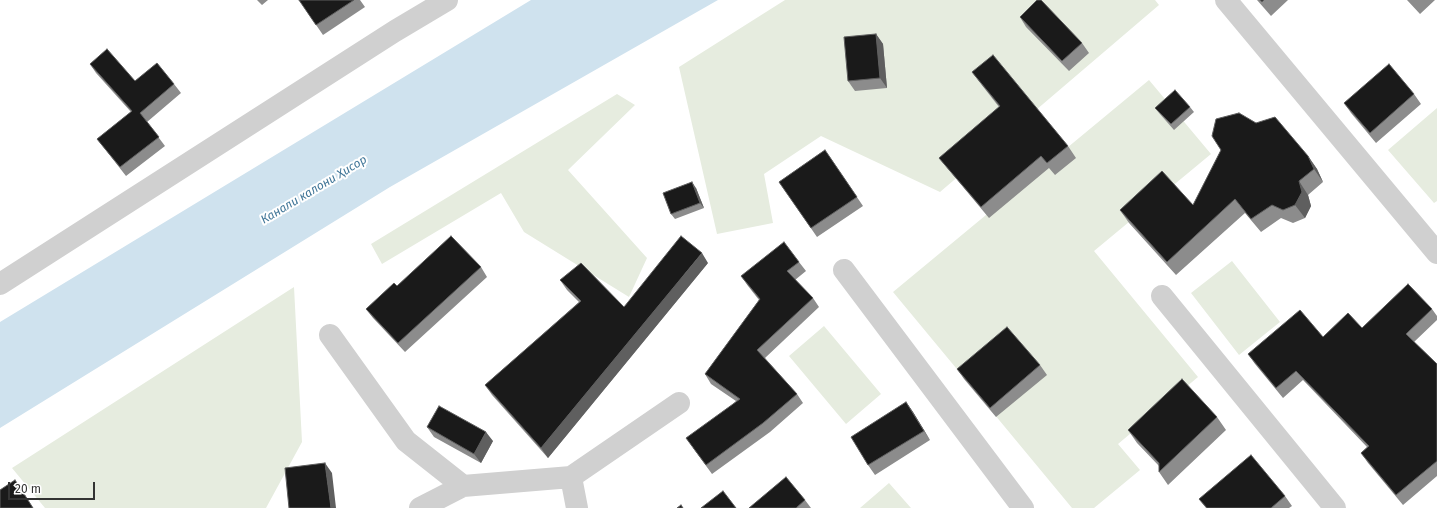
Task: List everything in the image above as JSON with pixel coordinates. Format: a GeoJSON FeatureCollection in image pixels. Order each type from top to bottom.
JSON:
{"type":"FeatureCollection","features":[{"type":"Feature","properties":{"kind":"street"},"geometry":{"type":"LineString","coordinates":[[0,284],[394,31],[447,0]]}},
{"type":"Feature","properties":{"kind":"street"},"geometry":{"type":"LineString","coordinates":[[1226,0],[1437,253]]}},
{"type":"Feature","properties":{"kind":"street"},"geometry":{"type":"LineString","coordinates":[[844,270],[1023,508]]}},
{"type":"Feature","properties":{"kind":"street"},"geometry":{"type":"LineString","coordinates":[[1162,296],[1335,508]]}},
{"type":"Feature","properties":{"kind":"street"},"geometry":{"type":"LineString","coordinates":[[330,335],[406,440],[463,486]]}},
{"type":"Feature","properties":{"kind":"street"},"geometry":{"type":"LineString","coordinates":[[420,508],[463,486],[570,478],[679,402]]}},
{"type":"Feature","properties":{"kind":"street"},"geometry":{"type":"LineString","coordinates":[[570,478],[577,508]]}},
{"type":"Feature","properties":{"kind":"shaded area"},"geometry":{"type":"Polygon","coordinates":[[[785,0],[1155,0],[1159,5],[940,192],[821,136],[764,174],[773,223],[717,234],[679,67],[785,0]]]}},
{"type":"Feature","properties":{"kind":"shaded area"},"geometry":{"type":"Polygon","coordinates":[[[1149,80],[1211,154],[1094,251],[1198,377],[1118,444],[1140,470],[1094,508],[1072,508],[893,292],[1149,80]]]}},
{"type":"Feature","properties":{"kind":"shaded area"},"geometry":{"type":"Polygon","coordinates":[[[617,94],[635,105],[568,170],[647,258],[629,297],[524,232],[501,193],[382,264],[371,244],[617,94]]]}},
{"type":"Feature","properties":{"kind":"shaded area"},"geometry":{"type":"Polygon","coordinates":[[[1437,108],[1437,201],[1434,203],[1388,150],[1437,108]]]}},
{"type":"Feature","properties":{"kind":"shaded area"},"geometry":{"type":"Polygon","coordinates":[[[1232,261],[1280,322],[1239,355],[1191,293],[1232,261]]]}},
{"type":"Feature","properties":{"kind":"shaded area"},"geometry":{"type":"Polygon","coordinates":[[[294,287],[302,442],[266,508],[45,508],[12,468],[294,287]]]}},
{"type":"Feature","properties":{"kind":"shaded area"},"geometry":{"type":"Polygon","coordinates":[[[824,326],[881,394],[846,424],[789,356],[824,326]]]}},
{"type":"Feature","properties":{"kind":"shaded area"},"geometry":{"type":"Polygon","coordinates":[[[889,483],[911,508],[860,508],[889,483]]]}},
{"type":"Feature","properties":{"kind":"water","name":"Канали калони Ҳисор"},"geometry":{"type":"Polygon","coordinates":[[[531,0],[718,0],[390,187],[0,428],[0,322],[531,0]]]}},
{"type":"Feature","properties":{"kind":"building"},"geometry":{"type":"Polygon","coordinates":[[[299,0],[354,0],[316,25],[299,0]]]}},
{"type":"Feature","properties":{"kind":"building"},"geometry":{"type":"Polygon","coordinates":[[[1037,0],[1041,0],[1082,43],[1062,61],[1020,17],[1037,0]]]}},
{"type":"Feature","properties":{"kind":"building"},"geometry":{"type":"Polygon","coordinates":[[[876,34],[880,78],[848,81],[844,37],[876,34]]]}},
{"type":"Feature","properties":{"kind":"building"},"geometry":{"type":"Polygon","coordinates":[[[107,49],[135,81],[157,63],[174,84],[140,113],[159,137],[120,167],[97,139],[132,111],[90,64],[107,49]]]}},
{"type":"Feature","properties":{"kind":"building"},"geometry":{"type":"Polygon","coordinates":[[[993,55],[1068,146],[1047,163],[1041,156],[981,207],[939,158],[1000,106],[972,72],[993,55]]]}},
{"type":"Feature","properties":{"kind":"building"},"geometry":{"type":"Polygon","coordinates":[[[1389,64],[1414,94],[1370,133],[1344,103],[1389,64]]]}},
{"type":"Feature","properties":{"kind":"building"},"geometry":{"type":"Polygon","coordinates":[[[1175,90],[1190,107],[1171,124],[1155,108],[1175,90]]]}},
{"type":"Feature","properties":{"kind":"building"},"geometry":{"type":"Polygon","coordinates":[[[1239,113],[1256,123],[1275,117],[1308,156],[1314,169],[1299,181],[1302,192],[1295,205],[1283,210],[1272,205],[1251,219],[1235,199],[1167,262],[1120,210],[1162,171],[1193,205],[1221,150],[1212,136],[1216,119],[1239,113]]]}},
{"type":"Feature","properties":{"kind":"building"},"geometry":{"type":"Polygon","coordinates":[[[825,150],[857,197],[811,228],[779,182],[825,150]]]}},
{"type":"Feature","properties":{"kind":"building"},"geometry":{"type":"Polygon","coordinates":[[[692,182],[700,203],[671,214],[663,193],[692,182]]]}},
{"type":"Feature","properties":{"kind":"building"},"geometry":{"type":"Polygon","coordinates":[[[451,236],[481,267],[398,343],[366,309],[394,283],[397,286],[451,236]]]}},
{"type":"Feature","properties":{"kind":"building"},"geometry":{"type":"Polygon","coordinates":[[[681,236],[702,253],[541,448],[485,385],[581,301],[560,280],[581,263],[624,307],[681,236]]]}},
{"type":"Feature","properties":{"kind":"building"},"geometry":{"type":"Polygon","coordinates":[[[784,242],[799,262],[787,271],[813,298],[757,350],[797,394],[763,423],[706,465],[686,438],[740,399],[705,374],[760,299],[741,276],[784,242]]]}},
{"type":"Feature","properties":{"kind":"building"},"geometry":{"type":"Polygon","coordinates":[[[1408,284],[1432,309],[1406,334],[1437,364],[1437,461],[1396,495],[1361,453],[1369,446],[1296,371],[1276,388],[1248,354],[1300,310],[1323,337],[1348,313],[1362,328],[1408,284]]]}},
{"type":"Feature","properties":{"kind":"building"},"geometry":{"type":"Polygon","coordinates":[[[1007,327],[1040,365],[990,408],[957,369],[1007,327]]]}},
{"type":"Feature","properties":{"kind":"building"},"geometry":{"type":"Polygon","coordinates":[[[1182,379],[1217,417],[1159,472],[1159,463],[1128,430],[1182,379]]]}},
{"type":"Feature","properties":{"kind":"building"},"geometry":{"type":"Polygon","coordinates":[[[906,402],[924,431],[868,465],[851,437],[906,402]]]}},
{"type":"Feature","properties":{"kind":"building"},"geometry":{"type":"Polygon","coordinates":[[[439,406],[486,432],[474,454],[427,427],[439,406]]]}},
{"type":"Feature","properties":{"kind":"building"},"geometry":{"type":"Polygon","coordinates":[[[1251,455],[1285,496],[1271,508],[1207,508],[1199,499],[1251,455]]]}},
{"type":"Feature","properties":{"kind":"building"},"geometry":{"type":"Polygon","coordinates":[[[325,463],[331,508],[289,508],[285,468],[325,463]]]}},
{"type":"Feature","properties":{"kind":"building"},"geometry":{"type":"Polygon","coordinates":[[[786,477],[805,500],[796,508],[749,508],[786,477]]]}},
{"type":"Feature","properties":{"kind":"building"},"geometry":{"type":"Polygon","coordinates":[[[15,480],[33,508],[0,508],[0,490],[15,480]]]}},
{"type":"Feature","properties":{"kind":"building"},"geometry":{"type":"Polygon","coordinates":[[[723,491],[736,508],[701,508],[723,491]]]}}]}
